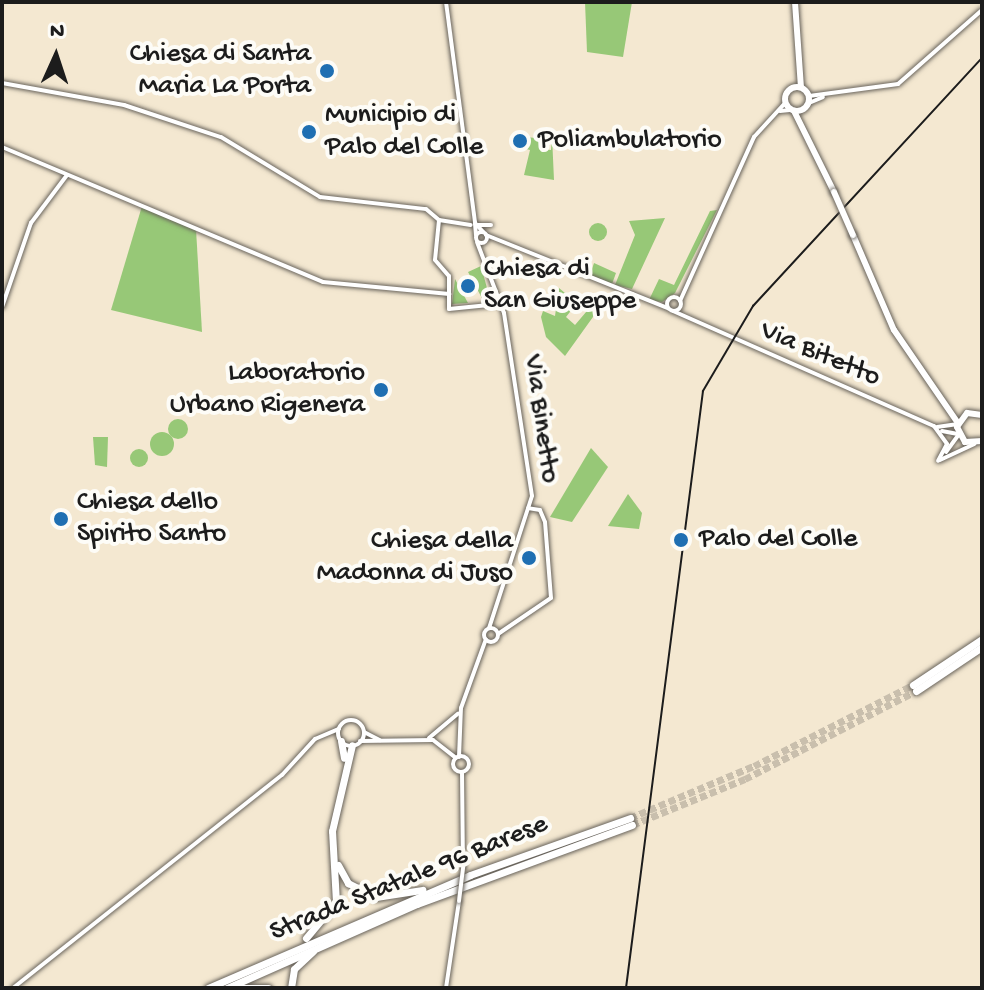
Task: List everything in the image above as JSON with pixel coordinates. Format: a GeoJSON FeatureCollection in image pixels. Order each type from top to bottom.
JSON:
{"type":"FeatureCollection","features":[{"type":"Feature","properties":{"kind":"highway"},"geometry":{"type":"LineString","coordinates":[[982,639],[915,688],[982,647]]}},
{"type":"Feature","properties":{"kind":"highway"},"geometry":{"type":"LineString","coordinates":[[276,954],[332,913],[336,859],[332,831],[344,761],[340,739]]}},
{"type":"Feature","properties":{"kind":"highway"},"geometry":{"type":"LineString","coordinates":[[344,761],[356,743]]}},
{"type":"Feature","properties":{"kind":"highway","name":"Strada Statale 96 Barese"},"geometry":{"type":"LineString","coordinates":[[208,988],[276,954],[470,875],[631,822],[345,933],[227,988]]}},
{"type":"Feature","properties":{"kind":"highway"},"geometry":{"type":"LineString","coordinates":[[336,859],[348,883],[376,897],[470,875]]}},
{"type":"Feature","properties":{"kind":"highway"},"geometry":{"type":"LineString","coordinates":[[291,988],[301,960],[345,933]]}},
{"type":"Feature","properties":{"kind":"highway"},"geometry":{"type":"LineString","coordinates":[[238,988],[268,988]]}},
{"type":"Feature","properties":{"kind":"main road"},"geometry":{"type":"LineString","coordinates":[[795,2],[799,75],[797,87],[785,103],[802,122],[894,330],[955,410],[958,434],[979,444]]}},
{"type":"Feature","properties":{"kind":"main road"},"geometry":{"type":"LineString","coordinates":[[797,87],[809,99],[803,110],[802,122]]}},
{"type":"Feature","properties":{"kind":"main road"},"geometry":{"type":"LineString","coordinates":[[792,111],[803,110]]}},
{"type":"Feature","properties":{"kind":"main road"},"geometry":{"type":"LineString","coordinates":[[955,410],[982,415]]}},
{"type":"Feature","properties":{"kind":"main road"},"geometry":{"type":"LineString","coordinates":[[958,424],[967,413]]}},
{"type":"Feature","properties":{"kind":"street"},"geometry":{"type":"LineString","coordinates":[[446,2],[476,235],[493,238],[651,304],[669,307],[678,302]]}},
{"type":"Feature","properties":{"kind":"street"},"geometry":{"type":"LineString","coordinates":[[809,99],[898,84],[982,10]]}},
{"type":"Feature","properties":{"kind":"street"},"geometry":{"type":"LineString","coordinates":[[2,83],[137,108],[221,137],[268,163],[291,185],[320,197],[426,209],[439,220],[491,225],[483,238]]}},
{"type":"Feature","properties":{"kind":"street"},"geometry":{"type":"LineString","coordinates":[[689,321],[678,302],[681,291],[754,137],[785,103]]}},
{"type":"Feature","properties":{"kind":"street"},"geometry":{"type":"LineString","coordinates":[[780,111],[792,111]]}},
{"type":"Feature","properties":{"kind":"street"},"geometry":{"type":"LineString","coordinates":[[2,147],[323,282],[449,294]]}},
{"type":"Feature","properties":{"kind":"street"},"geometry":{"type":"LineString","coordinates":[[2,307],[31,223],[67,175]]}},
{"type":"Feature","properties":{"kind":"street"},"geometry":{"type":"LineString","coordinates":[[439,220],[435,260],[449,276],[449,309],[499,304]]}},
{"type":"Feature","properties":{"kind":"street"},"geometry":{"type":"LineString","coordinates":[[475,224],[483,238]]}},
{"type":"Feature","properties":{"kind":"street","name":"Via Binetto"},"geometry":{"type":"LineString","coordinates":[[461,708],[486,639],[515,537],[532,496],[499,304],[481,250],[483,238]]}},
{"type":"Feature","properties":{"kind":"street"},"geometry":{"type":"LineString","coordinates":[[669,307],[678,302]]}},
{"type":"Feature","properties":{"kind":"street","name":"Via Bitetto"},"geometry":{"type":"LineString","coordinates":[[669,307],[689,321],[934,426]]}},
{"type":"Feature","properties":{"kind":"street"},"geometry":{"type":"LineString","coordinates":[[934,426],[958,424]]}},
{"type":"Feature","properties":{"kind":"street"},"geometry":{"type":"LineString","coordinates":[[934,426],[940,431],[958,434],[938,461],[979,444]]}},
{"type":"Feature","properties":{"kind":"street"},"geometry":{"type":"LineString","coordinates":[[940,431],[944,454]]}},
{"type":"Feature","properties":{"kind":"street"},"geometry":{"type":"LineString","coordinates":[[486,639],[551,598],[545,522],[540,510],[528,508]]}},
{"type":"Feature","properties":{"kind":"street"},"geometry":{"type":"LineString","coordinates":[[489,628],[498,634]]}},
{"type":"Feature","properties":{"kind":"street"},"geometry":{"type":"LineString","coordinates":[[421,740],[444,730],[461,708]]}},
{"type":"Feature","properties":{"kind":"street"},"geometry":{"type":"LineString","coordinates":[[461,708],[458,757],[454,767],[462,772]]}},
{"type":"Feature","properties":{"kind":"street"},"geometry":{"type":"LineString","coordinates":[[13,988],[282,775],[305,747],[354,720],[364,731],[387,742]]}},
{"type":"Feature","properties":{"kind":"street"},"geometry":{"type":"LineString","coordinates":[[339,729],[340,739]]}},
{"type":"Feature","properties":{"kind":"street"},"geometry":{"type":"LineString","coordinates":[[356,743],[364,731]]}},
{"type":"Feature","properties":{"kind":"street"},"geometry":{"type":"LineString","coordinates":[[327,735],[356,743],[440,742],[468,763],[462,772],[463,866],[446,988]]}},
{"type":"Feature","properties":{"kind":"green space"},"geometry":{"type":"Polygon","coordinates":[[[585,2],[632,2],[623,57],[587,52],[585,2]]]}},
{"type":"Feature","properties":{"kind":"green space"},"geometry":{"type":"Polygon","coordinates":[[[552,136],[554,180],[524,175],[530,150],[515,146],[527,137],[543,139],[543,149],[551,150],[552,136]]]}},
{"type":"Feature","properties":{"kind":"green space"},"geometry":{"type":"Polygon","coordinates":[[[142,206],[196,229],[202,332],[111,310],[142,206]]]}},
{"type":"Feature","properties":{"kind":"green space"},"geometry":{"type":"Polygon","coordinates":[[[717,210],[675,293],[662,302],[649,300],[659,279],[674,285],[710,211],[717,210]]]}},
{"type":"Feature","properties":{"kind":"green space"},"geometry":{"type":"Polygon","coordinates":[[[665,218],[632,289],[615,285],[635,235],[629,221],[665,218]]]}},
{"type":"Feature","properties":{"kind":"green space"},"geometry":{"type":"Polygon","coordinates":[[[594,223],[602,223],[607,232],[605,239],[594,241],[589,236],[589,228],[594,223]]]}},
{"type":"Feature","properties":{"kind":"green space"},"geometry":{"type":"Polygon","coordinates":[[[594,263],[616,273],[612,284],[590,275],[594,263]]]}},
{"type":"Feature","properties":{"kind":"green space"},"geometry":{"type":"Polygon","coordinates":[[[481,266],[494,301],[484,302],[468,272],[481,266]]]}},
{"type":"Feature","properties":{"kind":"green space"},"geometry":{"type":"Polygon","coordinates":[[[455,279],[468,303],[452,304],[455,279]]]}},
{"type":"Feature","properties":{"kind":"green space"},"geometry":{"type":"Polygon","coordinates":[[[559,288],[577,303],[566,317],[575,325],[592,305],[598,310],[565,356],[546,337],[541,317],[543,311],[555,316],[559,288]]]}},
{"type":"Feature","properties":{"kind":"green space"},"geometry":{"type":"Polygon","coordinates":[[[178,419],[185,422],[188,429],[185,436],[178,439],[171,436],[168,429],[171,422],[178,419]]]}},
{"type":"Feature","properties":{"kind":"green space"},"geometry":{"type":"Polygon","coordinates":[[[162,432],[173,439],[174,444],[167,455],[162,456],[151,449],[150,444],[157,433],[162,432]]]}},
{"type":"Feature","properties":{"kind":"green space"},"geometry":{"type":"Polygon","coordinates":[[[93,437],[108,437],[107,467],[95,465],[93,437]]]}},
{"type":"Feature","properties":{"kind":"green space"},"geometry":{"type":"Polygon","coordinates":[[[591,448],[608,467],[572,522],[550,517],[591,448]]]}},
{"type":"Feature","properties":{"kind":"green space"},"geometry":{"type":"Polygon","coordinates":[[[139,449],[148,458],[139,467],[130,458],[139,449]]]}},
{"type":"Feature","properties":{"kind":"green space"},"geometry":{"type":"Polygon","coordinates":[[[628,494],[642,513],[639,529],[608,526],[628,494]]]}},
{"type":"Feature","properties":{"kind":"tunnel"},"geometry":{"type":"LineString","coordinates":[[630,818],[754,766],[913,685]]}},
{"type":"Feature","properties":{"kind":"tunnel"},"geometry":{"type":"LineString","coordinates":[[632,825],[745,779],[916,691]]}},
{"type":"Feature","properties":{"kind":"railway"},"geometry":{"type":"LineString","coordinates":[[626,988],[703,391],[753,306],[982,58]]}},
{"type":"Feature","properties":{"kind":"place","name":"Chiesa di Santa Maria La Porta"},"geometry":{"type":"Point","coordinates":[327,71]}},
{"type":"Feature","properties":{"kind":"place","name":"Municipio di Palo del Colle"},"geometry":{"type":"Point","coordinates":[309,132]}},
{"type":"Feature","properties":{"kind":"place","name":"Poliambulatorio"},"geometry":{"type":"Point","coordinates":[520,141]}},
{"type":"Feature","properties":{"kind":"place","name":"Chiesa di San Giuseppe"},"geometry":{"type":"Point","coordinates":[468,286]}},
{"type":"Feature","properties":{"kind":"place","name":"Laboratorio Urbano Rigenera"},"geometry":{"type":"Point","coordinates":[381,390]}},
{"type":"Feature","properties":{"kind":"place","name":"Chiesa dello Spirito Santo"},"geometry":{"type":"Point","coordinates":[61,519]}},
{"type":"Feature","properties":{"kind":"place","name":"Palo del Colle"},"geometry":{"type":"Point","coordinates":[681,540]}},
{"type":"Feature","properties":{"kind":"place","name":"Chiesa della Madonna di Juso"},"geometry":{"type":"Point","coordinates":[529,558]}}]}
